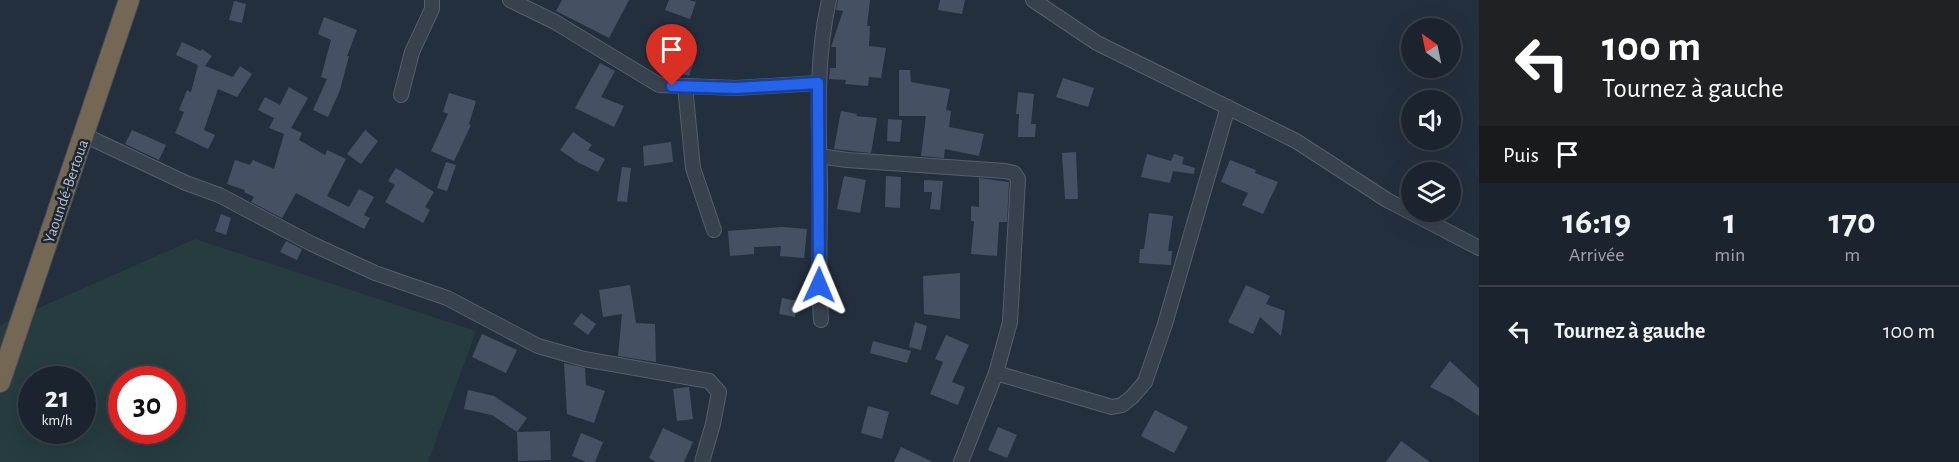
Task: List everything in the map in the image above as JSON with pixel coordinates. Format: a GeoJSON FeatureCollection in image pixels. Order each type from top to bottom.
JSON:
{"type":"FeatureCollection","features":[{"type":"Feature","properties":{"kind":"highway","name":"Yaoundé-Bertoua"},"geometry":{"type":"LineString","coordinates":[[0,382],[129,0]]}},
{"type":"Feature","properties":{"kind":"street"},"geometry":{"type":"LineString","coordinates":[[401,95],[412,52],[432,9],[432,0]]}},
{"type":"Feature","properties":{"kind":"street"},"geometry":{"type":"LineString","coordinates":[[510,0],[555,22],[659,85],[736,88],[818,83]]}},
{"type":"Feature","properties":{"kind":"street"},"geometry":{"type":"LineString","coordinates":[[821,320],[818,83],[829,0]]}},
{"type":"Feature","properties":{"kind":"street"},"geometry":{"type":"LineString","coordinates":[[1034,0],[1097,43],[1296,141],[1387,200],[1479,248]]}},
{"type":"Feature","properties":{"kind":"street"},"geometry":{"type":"LineString","coordinates":[[686,86],[693,168],[714,230]]}},
{"type":"Feature","properties":{"kind":"street"},"geometry":{"type":"LineString","coordinates":[[996,373],[1112,407],[1122,405],[1132,398],[1145,382],[1161,334],[1228,107]]}},
{"type":"Feature","properties":{"kind":"street"},"geometry":{"type":"LineString","coordinates":[[84,135],[186,183],[219,195],[312,244],[375,273],[447,298],[484,320],[538,346],[584,359],[709,381],[719,393],[707,461]]}},
{"type":"Feature","properties":{"kind":"street"},"geometry":{"type":"LineString","coordinates":[[819,156],[1014,173],[1018,179],[1010,322],[996,373],[961,462]]}},
{"type":"Feature","properties":{"kind":"green space"},"geometry":{"type":"Polygon","coordinates":[[[195,239],[476,331],[428,462],[0,462],[0,325],[195,239]]]}},
{"type":"Feature","properties":{"kind":"building"},"geometry":{"type":"Polygon","coordinates":[[[562,0],[629,0],[609,38],[556,11],[562,0]]]}},
{"type":"Feature","properties":{"kind":"building"},"geometry":{"type":"Polygon","coordinates":[[[669,0],[696,2],[690,19],[665,10],[669,0]]]}},
{"type":"Feature","properties":{"kind":"building"},"geometry":{"type":"Polygon","coordinates":[[[838,0],[870,0],[867,26],[870,26],[869,46],[886,48],[881,78],[869,77],[868,86],[845,84],[846,80],[829,79],[830,68],[836,68],[836,47],[831,47],[843,11],[836,10],[838,0]]]}},
{"type":"Feature","properties":{"kind":"building"},"geometry":{"type":"Polygon","coordinates":[[[940,0],[965,0],[962,14],[938,10],[940,0]]]}},
{"type":"Feature","properties":{"kind":"building"},"geometry":{"type":"Polygon","coordinates":[[[234,1],[246,4],[242,23],[229,20],[234,1]]]}},
{"type":"Feature","properties":{"kind":"building"},"geometry":{"type":"Polygon","coordinates":[[[324,17],[357,30],[347,56],[349,56],[340,90],[328,117],[313,110],[327,79],[321,77],[331,40],[318,34],[324,17]]]}},
{"type":"Feature","properties":{"kind":"building"},"geometry":{"type":"Polygon","coordinates":[[[182,42],[201,51],[202,49],[212,56],[205,66],[233,77],[240,66],[252,74],[237,97],[218,89],[204,130],[215,135],[208,149],[175,133],[184,112],[179,110],[187,90],[191,92],[198,65],[176,55],[182,42]]]}},
{"type":"Feature","properties":{"kind":"building"},"geometry":{"type":"Polygon","coordinates":[[[664,49],[695,59],[689,76],[659,66],[664,49]]]}},
{"type":"Feature","properties":{"kind":"building"},"geometry":{"type":"Polygon","coordinates":[[[600,63],[615,71],[601,97],[624,106],[614,127],[575,108],[600,63]]]}},
{"type":"Feature","properties":{"kind":"building"},"geometry":{"type":"Polygon","coordinates":[[[899,70],[910,70],[911,82],[950,89],[946,110],[951,111],[949,127],[984,134],[979,156],[945,149],[944,158],[921,156],[926,116],[899,116],[899,70]]]}},
{"type":"Feature","properties":{"kind":"building"},"geometry":{"type":"Polygon","coordinates":[[[1063,78],[1094,88],[1088,107],[1056,97],[1063,78]]]}},
{"type":"Feature","properties":{"kind":"building"},"geometry":{"type":"Polygon","coordinates":[[[289,87],[308,98],[291,128],[302,133],[299,140],[325,155],[327,150],[346,159],[327,196],[349,207],[359,189],[374,197],[364,215],[370,218],[364,229],[296,193],[282,218],[251,202],[254,197],[244,192],[245,190],[227,184],[235,160],[250,165],[253,160],[274,169],[284,134],[269,128],[274,118],[258,110],[265,97],[280,105],[289,87]]]}},
{"type":"Feature","properties":{"kind":"building"},"geometry":{"type":"Polygon","coordinates":[[[1018,92],[1034,94],[1031,124],[1036,124],[1035,137],[1018,137],[1019,114],[1016,114],[1018,92]]]}},
{"type":"Feature","properties":{"kind":"building"},"geometry":{"type":"Polygon","coordinates":[[[449,93],[476,101],[469,124],[471,125],[454,161],[431,151],[448,114],[443,112],[449,93]]]}},
{"type":"Feature","properties":{"kind":"building"},"geometry":{"type":"Polygon","coordinates":[[[841,111],[857,114],[856,116],[877,118],[871,153],[834,149],[841,111]]]}},
{"type":"Feature","properties":{"kind":"building"},"geometry":{"type":"Polygon","coordinates":[[[888,119],[902,120],[900,142],[887,141],[888,119]]]}},
{"type":"Feature","properties":{"kind":"building"},"geometry":{"type":"Polygon","coordinates":[[[132,130],[166,145],[159,160],[125,144],[132,130]]]}},
{"type":"Feature","properties":{"kind":"building"},"geometry":{"type":"Polygon","coordinates":[[[365,130],[378,141],[361,164],[347,154],[365,130]]]}},
{"type":"Feature","properties":{"kind":"building"},"geometry":{"type":"Polygon","coordinates":[[[573,132],[592,145],[588,150],[605,159],[598,172],[560,150],[573,132]]]}},
{"type":"Feature","properties":{"kind":"building"},"geometry":{"type":"Polygon","coordinates":[[[671,142],[673,162],[644,166],[643,146],[671,142]]]}},
{"type":"Feature","properties":{"kind":"building"},"geometry":{"type":"Polygon","coordinates":[[[1076,152],[1078,199],[1065,199],[1062,153],[1076,152]]]}},
{"type":"Feature","properties":{"kind":"building"},"geometry":{"type":"Polygon","coordinates":[[[1147,154],[1171,161],[1174,154],[1184,157],[1182,164],[1195,168],[1194,174],[1173,171],[1170,183],[1141,177],[1147,154]]]}},
{"type":"Feature","properties":{"kind":"building"},"geometry":{"type":"Polygon","coordinates":[[[1230,160],[1278,182],[1263,214],[1242,205],[1248,193],[1221,182],[1230,160]]]}},
{"type":"Feature","properties":{"kind":"building"},"geometry":{"type":"Polygon","coordinates":[[[446,162],[456,165],[447,191],[437,188],[446,162]]]}},
{"type":"Feature","properties":{"kind":"building"},"geometry":{"type":"Polygon","coordinates":[[[622,167],[631,168],[627,202],[617,201],[622,167]]]}},
{"type":"Feature","properties":{"kind":"building"},"geometry":{"type":"Polygon","coordinates":[[[396,168],[434,192],[425,207],[430,210],[423,223],[385,202],[395,185],[388,181],[396,168]]]}},
{"type":"Feature","properties":{"kind":"building"},"geometry":{"type":"Polygon","coordinates":[[[844,176],[866,180],[860,213],[837,209],[844,176]]]}},
{"type":"Feature","properties":{"kind":"building"},"geometry":{"type":"Polygon","coordinates":[[[886,176],[901,177],[900,208],[885,207],[886,176]]]}},
{"type":"Feature","properties":{"kind":"building"},"geometry":{"type":"Polygon","coordinates":[[[979,178],[1009,182],[1007,222],[999,222],[997,256],[971,254],[974,221],[971,221],[971,206],[979,207],[979,178]]]}},
{"type":"Feature","properties":{"kind":"building"},"geometry":{"type":"Polygon","coordinates":[[[924,180],[943,181],[940,210],[930,209],[932,192],[924,192],[924,180]]]}},
{"type":"Feature","properties":{"kind":"building"},"geometry":{"type":"Polygon","coordinates":[[[1149,213],[1173,216],[1168,251],[1172,251],[1171,265],[1139,263],[1140,249],[1144,249],[1149,213]]]}},
{"type":"Feature","properties":{"kind":"building"},"geometry":{"type":"Polygon","coordinates":[[[221,214],[231,218],[226,235],[215,231],[221,214]]]}},
{"type":"Feature","properties":{"kind":"building"},"geometry":{"type":"Polygon","coordinates":[[[782,227],[807,229],[804,258],[780,256],[781,246],[754,247],[754,254],[730,256],[728,231],[782,227]]]}},
{"type":"Feature","properties":{"kind":"building"},"geometry":{"type":"Polygon","coordinates":[[[286,241],[302,249],[297,260],[280,252],[286,241]]]}},
{"type":"Feature","properties":{"kind":"building"},"geometry":{"type":"Polygon","coordinates":[[[960,273],[960,319],[924,314],[923,276],[960,273]]]}},
{"type":"Feature","properties":{"kind":"building"},"geometry":{"type":"Polygon","coordinates":[[[630,285],[636,323],[655,324],[656,362],[618,356],[622,314],[603,317],[599,290],[630,285]]]}},
{"type":"Feature","properties":{"kind":"building"},"geometry":{"type":"Polygon","coordinates":[[[1246,285],[1270,296],[1266,304],[1285,311],[1281,336],[1260,317],[1253,334],[1228,322],[1246,285]]]}},
{"type":"Feature","properties":{"kind":"building"},"geometry":{"type":"Polygon","coordinates":[[[782,298],[798,301],[795,317],[779,314],[782,298]]]}},
{"type":"Feature","properties":{"kind":"building"},"geometry":{"type":"Polygon","coordinates":[[[581,313],[596,324],[588,335],[573,324],[581,313]]]}},
{"type":"Feature","properties":{"kind":"building"},"geometry":{"type":"Polygon","coordinates":[[[915,322],[927,326],[921,350],[909,347],[915,322]]]}},
{"type":"Feature","properties":{"kind":"building"},"geometry":{"type":"Polygon","coordinates":[[[482,334],[517,350],[506,373],[472,357],[482,334]]]}},
{"type":"Feature","properties":{"kind":"building"},"geometry":{"type":"Polygon","coordinates":[[[946,335],[969,345],[952,382],[965,387],[958,405],[930,394],[943,362],[935,359],[946,335]]]}},
{"type":"Feature","properties":{"kind":"building"},"geometry":{"type":"Polygon","coordinates":[[[873,341],[911,351],[907,363],[870,353],[873,341]]]}},
{"type":"Feature","properties":{"kind":"building"},"geometry":{"type":"Polygon","coordinates":[[[1450,361],[1479,388],[1479,416],[1430,387],[1450,361]]]}},
{"type":"Feature","properties":{"kind":"building"},"geometry":{"type":"Polygon","coordinates":[[[564,363],[585,368],[586,385],[605,391],[594,423],[567,414],[564,363]]]}},
{"type":"Feature","properties":{"kind":"building"},"geometry":{"type":"Polygon","coordinates":[[[689,387],[693,419],[677,421],[673,389],[689,387]]]}},
{"type":"Feature","properties":{"kind":"building"},"geometry":{"type":"Polygon","coordinates":[[[468,390],[494,396],[527,418],[517,432],[492,415],[464,409],[468,390]]]}},
{"type":"Feature","properties":{"kind":"building"},"geometry":{"type":"Polygon","coordinates":[[[868,406],[889,412],[882,439],[861,433],[868,406]]]}},
{"type":"Feature","properties":{"kind":"building"},"geometry":{"type":"Polygon","coordinates":[[[1155,410],[1188,427],[1174,453],[1141,436],[1155,410]]]}},
{"type":"Feature","properties":{"kind":"building"},"geometry":{"type":"Polygon","coordinates":[[[998,427],[1017,435],[1007,458],[988,450],[998,427]]]}},
{"type":"Feature","properties":{"kind":"building"},"geometry":{"type":"Polygon","coordinates":[[[663,428],[693,442],[684,462],[656,462],[649,458],[663,428]]]}},
{"type":"Feature","properties":{"kind":"building"},"geometry":{"type":"Polygon","coordinates":[[[550,431],[551,460],[518,461],[517,432],[550,431]]]}},
{"type":"Feature","properties":{"kind":"building"},"geometry":{"type":"Polygon","coordinates":[[[581,433],[603,442],[595,462],[586,462],[572,456],[581,433]]]}},
{"type":"Feature","properties":{"kind":"building"},"geometry":{"type":"Polygon","coordinates":[[[1401,441],[1430,462],[1386,462],[1401,441]]]}},
{"type":"Feature","properties":{"kind":"building"},"geometry":{"type":"Polygon","coordinates":[[[901,447],[933,462],[894,462],[901,447]]]}},
{"type":"Feature","properties":{"kind":"route"},"geometry":{"type":"LineString","coordinates":[[672,86],[736,88],[818,83],[819,285]]}}]}
